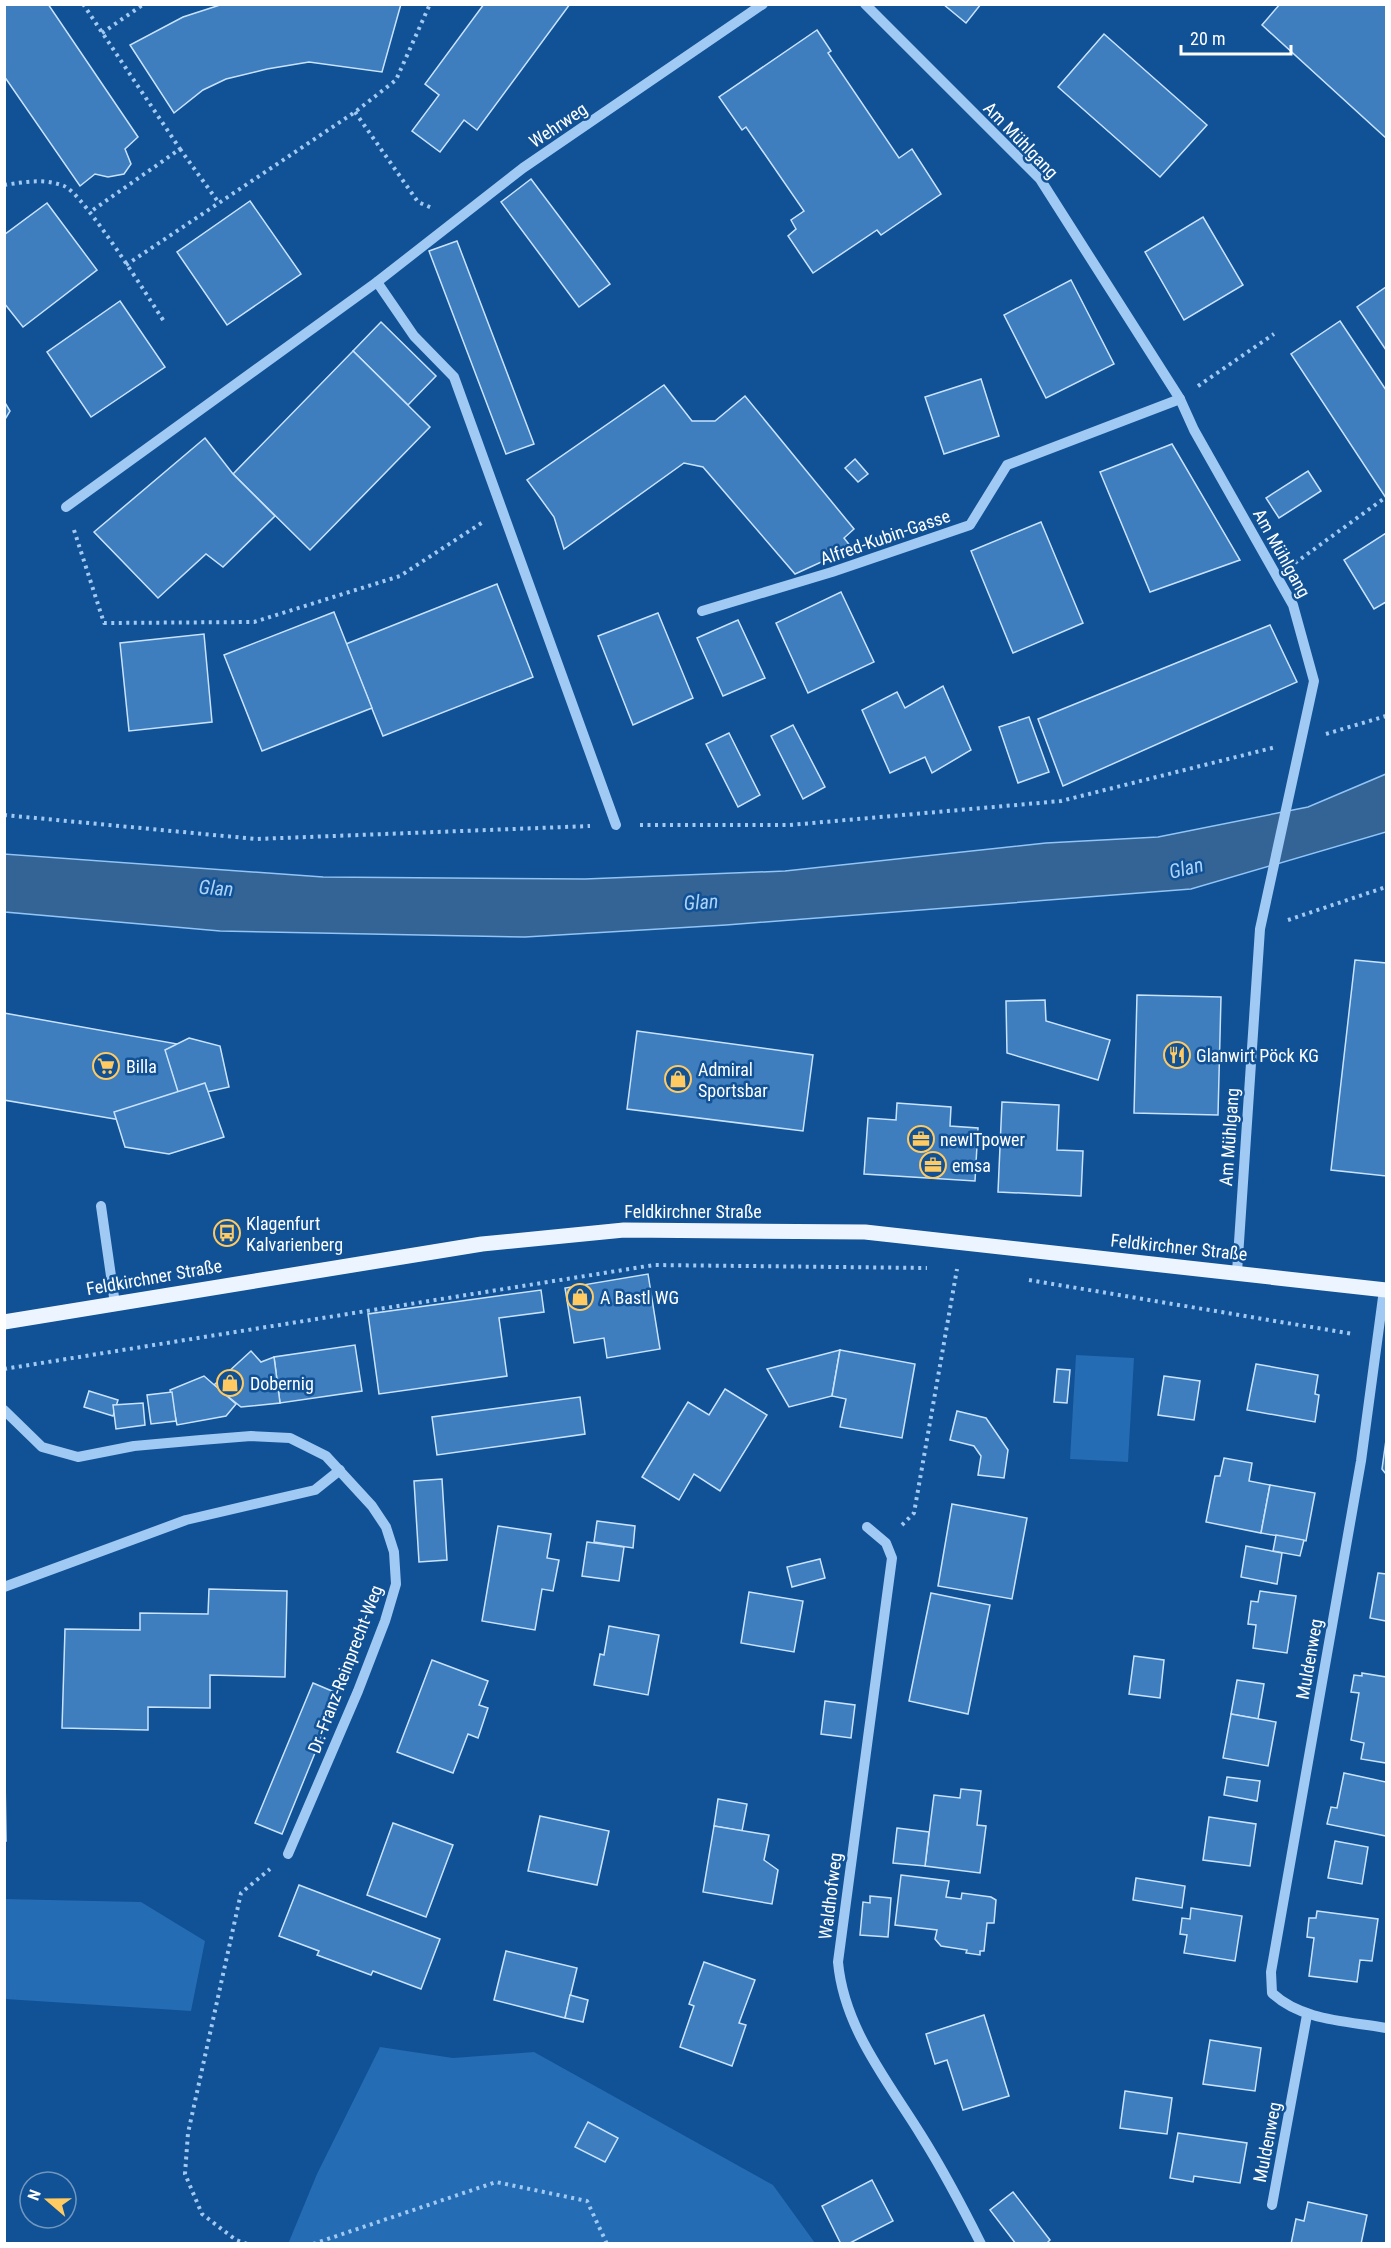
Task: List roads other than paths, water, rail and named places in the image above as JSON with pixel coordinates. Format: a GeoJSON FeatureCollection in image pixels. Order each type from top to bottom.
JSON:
{"type":"FeatureCollection","features":[{"type":"Feature","properties":{"kind":"main road","name":"Feldkirchner Straße"},"geometry":{"type":"LineString","coordinates":[[4,1322],[482,1244],[624,1230],[865,1232],[1386,1290]]}},
{"type":"Feature","properties":{"kind":"street","name":"Wehrweg"},"geometry":{"type":"LineString","coordinates":[[66,507],[377,282],[523,168],[764,4]]}},
{"type":"Feature","properties":{"kind":"street","name":"Am Mühlgang"},"geometry":{"type":"LineString","coordinates":[[865,4],[1040,179],[1180,399],[1194,430],[1293,605],[1314,681],[1260,929],[1237,1272]]}},
{"type":"Feature","properties":{"kind":"street"},"geometry":{"type":"LineString","coordinates":[[377,282],[414,336],[454,377],[616,825]]}},
{"type":"Feature","properties":{"kind":"street","name":"Alfred-Kubin-Gasse"},"geometry":{"type":"LineString","coordinates":[[702,611],[832,572],[970,525],[1007,465],[1180,399]]}},
{"type":"Feature","properties":{"kind":"street"},"geometry":{"type":"LineString","coordinates":[[101,1206],[115,1304]]}},
{"type":"Feature","properties":{"kind":"street","name":"Muldenweg"},"geometry":{"type":"LineString","coordinates":[[1386,1290],[1361,1461],[1270,1972],[1272,1993],[1281,2001],[1307,2015],[1386,2028]]}},
{"type":"Feature","properties":{"kind":"street","name":"Dr.-Franz-Reinprecht-Weg"},"geometry":{"type":"LineString","coordinates":[[4,1410],[42,1447],[78,1457],[134,1446],[251,1436],[290,1438],[326,1456],[372,1506],[386,1527],[394,1552],[396,1584],[358,1691],[288,1854]]}},
{"type":"Feature","properties":{"kind":"street"},"geometry":{"type":"LineString","coordinates":[[4,1587],[186,1520],[315,1490],[340,1470]]}},
{"type":"Feature","properties":{"kind":"street","name":"Waldhofweg"},"geometry":{"type":"LineString","coordinates":[[867,1527],[886,1543],[892,1558],[840,1951],[840,1989],[853,2027],[951,2184],[981,2244]]}},
{"type":"Feature","properties":{"kind":"street","name":"Muldenweg"},"geometry":{"type":"LineString","coordinates":[[1272,2205],[1307,2015]]}},
{"type":"Feature","properties":{"kind":"water","name":"Glan"},"geometry":{"type":"Polygon","coordinates":[[[1386,774],[1386,832],[1191,889],[726,925],[525,937],[220,931],[5,912],[4,854],[323,877],[585,879],[785,871],[1046,843],[1158,837],[1308,807],[1386,774]]]}},
{"type":"Feature","properties":{"kind":"place","name":"Glanwirt Pöck KG"},"geometry":{"type":"Point","coordinates":[1177,1055]}},
{"type":"Feature","properties":{"kind":"place","name":"Billa"},"geometry":{"type":"Point","coordinates":[106,1066]}},
{"type":"Feature","properties":{"kind":"place","name":"Admiral Sportsbar"},"geometry":{"type":"Point","coordinates":[678,1079]}},
{"type":"Feature","properties":{"kind":"place","name":"newITpower"},"geometry":{"type":"Point","coordinates":[921,1139]}},
{"type":"Feature","properties":{"kind":"place","name":"emsa"},"geometry":{"type":"Point","coordinates":[933,1165]}},
{"type":"Feature","properties":{"kind":"place","name":"Klagenfurt Kalvarienberg"},"geometry":{"type":"Point","coordinates":[227,1233]}},
{"type":"Feature","properties":{"kind":"place","name":"A Bastl WG"},"geometry":{"type":"Point","coordinates":[580,1297]}},
{"type":"Feature","properties":{"kind":"place","name":"Dobernig"},"geometry":{"type":"Point","coordinates":[230,1383]}}]}
